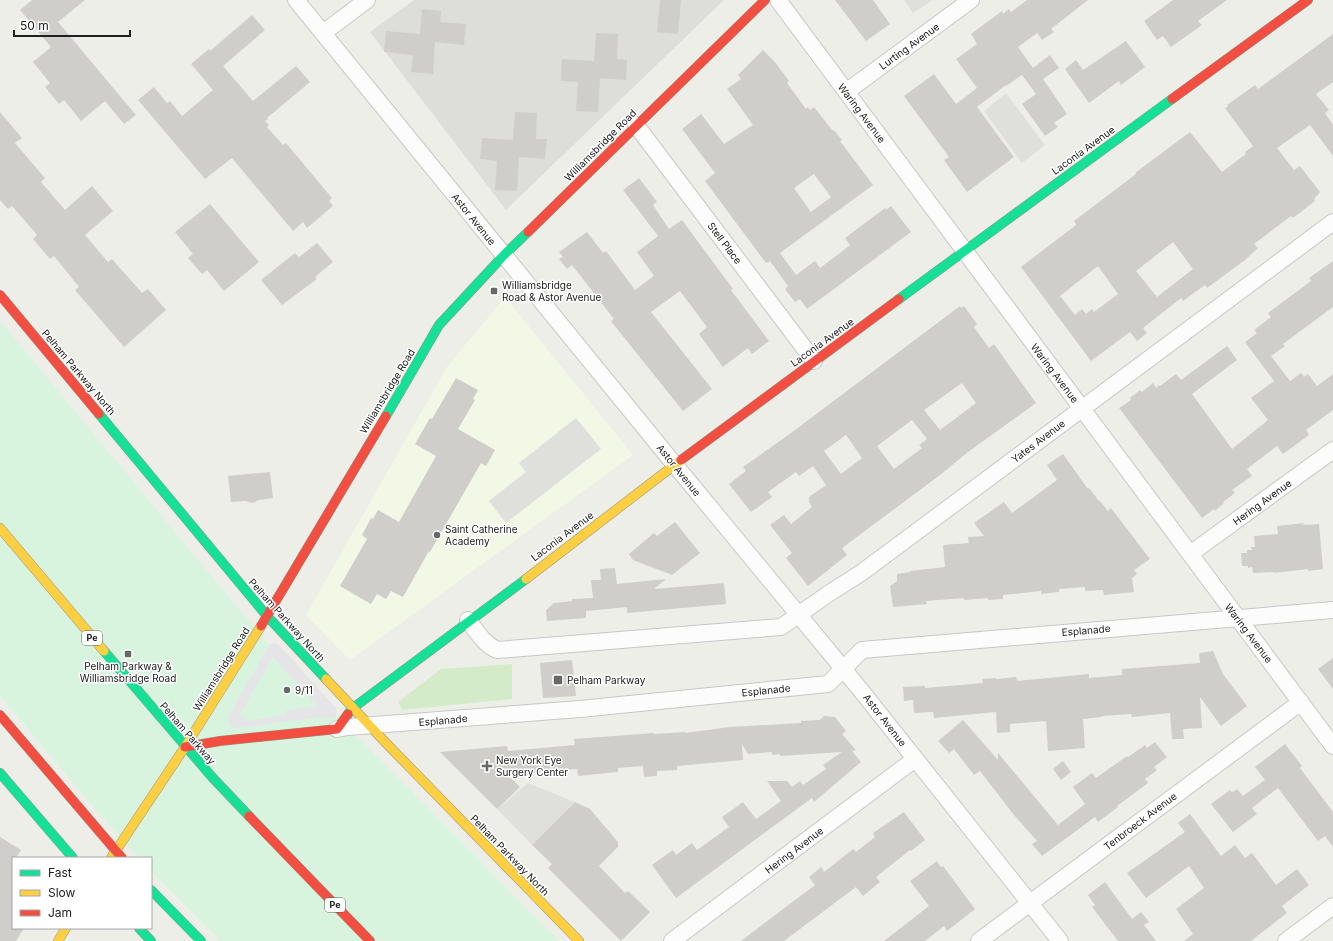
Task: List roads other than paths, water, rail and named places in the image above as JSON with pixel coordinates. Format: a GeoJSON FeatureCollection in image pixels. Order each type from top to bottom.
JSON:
{"type":"FeatureCollection","features":[{"type":"Feature","properties":{"kind":"street","name":"Astor Avenue"},"geometry":{"type":"LineString","coordinates":[[296,0],[799,615],[1060,941]]}},
{"type":"Feature","properties":{"kind":"street"},"geometry":{"type":"LineString","coordinates":[[323,33],[368,0]]}},
{"type":"Feature","properties":{"kind":"street","name":"Williamsbridge Road"},"geometry":{"type":"LineString","coordinates":[[113,854],[185,747],[268,616],[439,326],[504,255],[765,0]]}},
{"type":"Feature","properties":{"kind":"street","name":"Waring Avenue"},"geometry":{"type":"LineString","coordinates":[[778,0],[1333,746]]}},
{"type":"Feature","properties":{"kind":"street","name":"Lurting Avenue"},"geometry":{"type":"LineString","coordinates":[[846,92],[971,0]]}},
{"type":"Feature","properties":{"kind":"street","name":"Laconia Avenue"},"geometry":{"type":"LineString","coordinates":[[338,729],[353,708],[468,620],[584,535],[675,465],[964,250],[1308,0]]}},
{"type":"Feature","properties":{"kind":"street","name":"Stell Place"},"geometry":{"type":"LineString","coordinates":[[636,125],[814,361]]}},
{"type":"Feature","properties":{"kind":"street","name":"Yates Avenue"},"geometry":{"type":"LineString","coordinates":[[799,615],[861,573],[1333,222]]}},
{"type":"Feature","properties":{"kind":"street","name":"Pelham Parkway North"},"geometry":{"type":"LineString","coordinates":[[0,295],[268,616],[369,726],[579,941]]}},
{"type":"Feature","properties":{"kind":"street","name":"Hering Avenue"},"geometry":{"type":"LineString","coordinates":[[1190,554],[1333,450]]}},
{"type":"Feature","properties":{"kind":"street","name":"Pelham Parkway"},"geometry":{"type":"LineString","coordinates":[[0,528],[185,747],[228,794],[370,941]]}},
{"type":"Feature","properties":{"kind":"street","name":"Esplanade"},"geometry":{"type":"LineString","coordinates":[[185,747],[220,741],[338,729],[588,708],[828,684],[842,668],[862,650],[1333,610]]}},
{"type":"Feature","properties":{"kind":"street"},"geometry":{"type":"LineString","coordinates":[[468,620],[486,643],[490,647],[497,650],[781,627],[799,615]]}},
{"type":"Feature","properties":{"kind":"street","name":"Tenbroeck Avenue"},"geometry":{"type":"LineString","coordinates":[[979,941],[1301,702]]}},
{"type":"Feature","properties":{"kind":"street"},"geometry":{"type":"LineString","coordinates":[[0,715],[113,854]]}},
{"type":"Feature","properties":{"kind":"street","name":"Hering Avenue"},"geometry":{"type":"LineString","coordinates":[[672,941],[915,759]]}},
{"type":"Feature","properties":{"kind":"street"},"geometry":{"type":"LineString","coordinates":[[0,773],[72,857]]}},
{"type":"Feature","properties":{"kind":"street"},"geometry":{"type":"LineString","coordinates":[[152,891],[201,941]]}},
{"type":"Feature","properties":{"kind":"street"},"geometry":{"type":"LineString","coordinates":[[1286,941],[1333,906]]}},
{"type":"Feature","properties":{"kind":"street"},"geometry":{"type":"LineString","coordinates":[[58,941],[65,929]]}},
{"type":"Feature","properties":{"kind":"street"},"geometry":{"type":"LineString","coordinates":[[140,929],[151,941]]}},
{"type":"Feature","properties":{"kind":"place","name":"Williamsbridge Road & Astor Avenue"},"geometry":{"type":"Point","coordinates":[494,291]}},
{"type":"Feature","properties":{"kind":"place","name":"Saint Catherine Academy"},"geometry":{"type":"Point","coordinates":[437,535]}},
{"type":"Feature","properties":{"kind":"place","name":"Pelham Parkway & Williamsbridge Road"},"geometry":{"type":"Point","coordinates":[128,654]}},
{"type":"Feature","properties":{"kind":"place","name":"Pelham Parkway"},"geometry":{"type":"Point","coordinates":[558,680]}},
{"type":"Feature","properties":{"kind":"place","name":"9/11"},"geometry":{"type":"Point","coordinates":[287,690]}},
{"type":"Feature","properties":{"kind":"place","name":"New York Eye Surgery Center"},"geometry":{"type":"Point","coordinates":[487,766]}}]}
